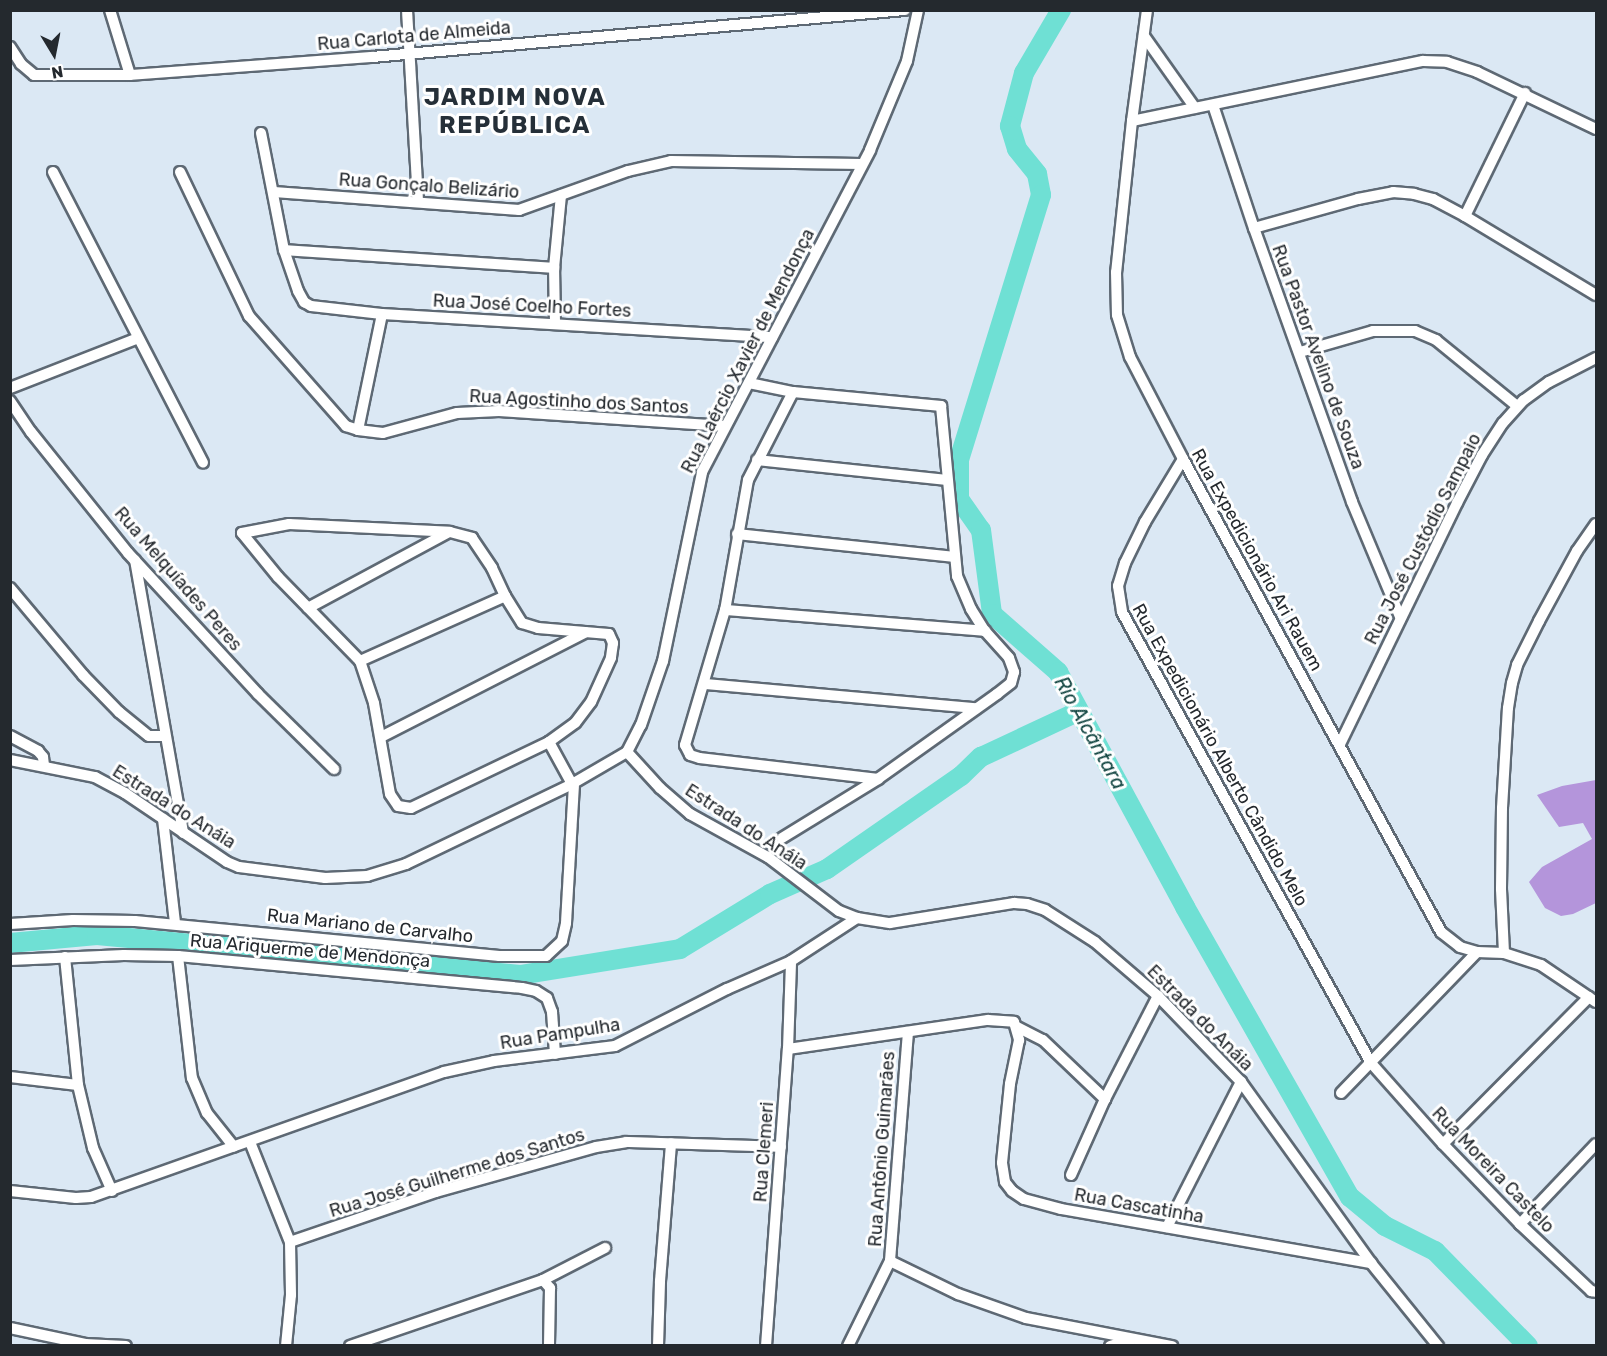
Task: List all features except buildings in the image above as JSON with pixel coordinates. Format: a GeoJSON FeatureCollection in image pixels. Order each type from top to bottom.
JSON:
{"type":"FeatureCollection","features":[{"type":"Feature","properties":{"kind":"street"},"geometry":{"type":"LineString","coordinates":[[110,10],[130,75]]}},
{"type":"Feature","properties":{"kind":"street"},"geometry":{"type":"LineString","coordinates":[[407,10],[418,202]]}},
{"type":"Feature","properties":{"kind":"street","name":"Rua Carlota de Almeida"},"geometry":{"type":"LineString","coordinates":[[10,47],[21,64],[34,75],[130,75],[905,10]]}},
{"type":"Feature","properties":{"kind":"street","name":"Rua Laércio Xavier de Mendonça"},"geometry":{"type":"LineString","coordinates":[[627,752],[640,725],[663,662],[699,483],[725,426],[861,164],[907,61],[918,10]]}},
{"type":"Feature","properties":{"kind":"street","name":"Rua Expedicionário Ari Rauem"},"geometry":{"type":"LineString","coordinates":[[1147,10],[1132,121],[1116,272],[1117,315],[1130,357],[1183,459],[1441,932],[1460,947],[1477,952],[1504,953],[1541,965],[1593,999]]}},
{"type":"Feature","properties":{"kind":"street"},"geometry":{"type":"LineString","coordinates":[[1144,36],[1195,108]]}},
{"type":"Feature","properties":{"kind":"street"},"geometry":{"type":"LineString","coordinates":[[1132,121],[1424,61],[1461,65],[1525,93],[1596,129]]}},
{"type":"Feature","properties":{"kind":"street"},"geometry":{"type":"LineString","coordinates":[[1465,216],[1525,93]]}},
{"type":"Feature","properties":{"kind":"street","name":"Rua Pastor Avelino de Souza"},"geometry":{"type":"LineString","coordinates":[[1213,105],[1254,228],[1352,502],[1400,617]]}},
{"type":"Feature","properties":{"kind":"street"},"geometry":{"type":"LineString","coordinates":[[261,133],[284,250],[554,268]]}},
{"type":"Feature","properties":{"kind":"street","name":"Rua Gonçalo Belizário"},"geometry":{"type":"LineString","coordinates":[[274,192],[519,210],[628,171],[671,161],[861,164]]}},
{"type":"Feature","properties":{"kind":"street"},"geometry":{"type":"LineString","coordinates":[[53,172],[203,463]]}},
{"type":"Feature","properties":{"kind":"street","name":"Rua Agostinho dos Santos"},"geometry":{"type":"LineString","coordinates":[[180,172],[249,316],[340,421],[358,430],[383,433],[399,431],[450,414],[480,411],[725,426]]}},
{"type":"Feature","properties":{"kind":"street"},"geometry":{"type":"LineString","coordinates":[[1254,228],[1393,192],[1433,199],[1596,295]]}},
{"type":"Feature","properties":{"kind":"street"},"geometry":{"type":"LineString","coordinates":[[555,323],[554,268],[561,195]]}},
{"type":"Feature","properties":{"kind":"street","name":"Rua José Coelho Fortes"},"geometry":{"type":"LineString","coordinates":[[284,250],[298,291],[304,302],[311,306],[382,314],[772,337]]}},
{"type":"Feature","properties":{"kind":"street"},"geometry":{"type":"LineString","coordinates":[[358,430],[382,314]]}},
{"type":"Feature","properties":{"kind":"street"},"geometry":{"type":"LineString","coordinates":[[1300,352],[1373,331],[1415,331],[1436,340],[1517,406]]}},
{"type":"Feature","properties":{"kind":"street"},"geometry":{"type":"LineString","coordinates":[[10,388],[138,338]]}},
{"type":"Feature","properties":{"kind":"street","name":"Rua José Custódio Sampaio"},"geometry":{"type":"LineString","coordinates":[[1340,744],[1400,617],[1482,455],[1517,406],[1549,382],[1596,358]]}},
{"type":"Feature","properties":{"kind":"street"},"geometry":{"type":"LineString","coordinates":[[749,383],[793,392],[941,406],[955,557],[963,592],[985,631],[1010,658],[1014,677],[1004,689],[878,778],[782,838]]}},
{"type":"Feature","properties":{"kind":"street"},"geometry":{"type":"LineString","coordinates":[[793,392],[748,480],[725,610],[705,684],[685,739],[686,751],[700,758],[878,778]]}},
{"type":"Feature","properties":{"kind":"street","name":"Rua Melquíades Peres"},"geometry":{"type":"LineString","coordinates":[[10,400],[31,432],[135,560],[258,694],[334,769]]}},
{"type":"Feature","properties":{"kind":"street","name":"Rua Expedicionário Alberto Cândido Melo"},"geometry":{"type":"LineString","coordinates":[[1183,459],[1145,522],[1125,563],[1118,586],[1119,604],[1205,766],[1371,1063]]}},
{"type":"Feature","properties":{"kind":"street"},"geometry":{"type":"LineString","coordinates":[[757,460],[947,480]]}},
{"type":"Feature","properties":{"kind":"street"},"geometry":{"type":"LineString","coordinates":[[289,524],[450,532],[467,536],[477,543],[505,596],[522,623],[538,628],[609,634],[613,643],[611,658],[591,702],[575,723],[549,742],[411,808],[398,807],[390,795],[381,737],[370,688],[360,661],[278,578],[242,533],[289,524]]}},
{"type":"Feature","properties":{"kind":"street"},"geometry":{"type":"LineString","coordinates":[[1504,953],[1501,889],[1502,808],[1508,708],[1512,683],[1517,665],[1539,621],[1577,551],[1596,524]]}},
{"type":"Feature","properties":{"kind":"street"},"geometry":{"type":"LineString","coordinates":[[308,608],[450,532]]}},
{"type":"Feature","properties":{"kind":"street"},"geometry":{"type":"LineString","coordinates":[[737,534],[955,557]]}},
{"type":"Feature","properties":{"kind":"street"},"geometry":{"type":"LineString","coordinates":[[135,560],[183,833]]}},
{"type":"Feature","properties":{"kind":"street"},"geometry":{"type":"LineString","coordinates":[[10,588],[82,675],[119,712],[149,736],[165,736]]}},
{"type":"Feature","properties":{"kind":"street"},"geometry":{"type":"LineString","coordinates":[[360,661],[505,596]]}},
{"type":"Feature","properties":{"kind":"street"},"geometry":{"type":"LineString","coordinates":[[725,610],[985,631]]}},
{"type":"Feature","properties":{"kind":"street"},"geometry":{"type":"LineString","coordinates":[[381,737],[586,632]]}},
{"type":"Feature","properties":{"kind":"street"},"geometry":{"type":"LineString","coordinates":[[705,684],[976,708]]}},
{"type":"Feature","properties":{"kind":"street"},"geometry":{"type":"LineString","coordinates":[[10,736],[38,751],[43,757],[44,765]]}},
{"type":"Feature","properties":{"kind":"street"},"geometry":{"type":"LineString","coordinates":[[549,742],[573,784]]}},
{"type":"Feature","properties":{"kind":"street","name":"Estrada do Anáia"},"geometry":{"type":"LineString","coordinates":[[10,760],[95,777],[125,793],[183,833],[239,867],[325,878],[367,876],[406,864],[573,784],[627,752],[660,788],[690,814],[768,856],[839,911],[857,918],[890,923],[1014,903],[1027,904],[1045,910],[1095,942],[1158,996],[1241,1082],[1371,1263],[1438,1346]]}},
{"type":"Feature","properties":{"kind":"street","name":"Rua Mariano de Carvalho"},"geometry":{"type":"LineString","coordinates":[[10,924],[74,920],[175,923],[499,956],[546,956],[562,941],[566,923],[573,784]]}},
{"type":"Feature","properties":{"kind":"street"},"geometry":{"type":"LineString","coordinates":[[163,819],[175,923]]}},
{"type":"Feature","properties":{"kind":"street","name":"Rua Pampulha"},"geometry":{"type":"LineString","coordinates":[[10,1191],[76,1198],[112,1191],[444,1072],[494,1061],[626,1043],[727,989],[791,961],[857,918]]}},
{"type":"Feature","properties":{"kind":"street"},"geometry":{"type":"LineString","coordinates":[[1341,1093],[1477,952]]}},
{"type":"Feature","properties":{"kind":"street"},"geometry":{"type":"LineString","coordinates":[[178,956],[192,1078],[207,1113],[234,1147]]}},
{"type":"Feature","properties":{"kind":"street","name":"Rua Ariquerme de Mendonça"},"geometry":{"type":"LineString","coordinates":[[10,960],[178,956],[494,984],[536,991],[547,998],[550,1005],[555,1054]]}},
{"type":"Feature","properties":{"kind":"street"},"geometry":{"type":"LineString","coordinates":[[65,957],[78,1085],[93,1148],[112,1191]]}},
{"type":"Feature","properties":{"kind":"street","name":"Rua Clemeri"},"geometry":{"type":"LineString","coordinates":[[766,1346],[788,1049],[791,961]]}},
{"type":"Feature","properties":{"kind":"street"},"geometry":{"type":"LineString","coordinates":[[1071,1175],[1105,1099],[1158,996]]}},
{"type":"Feature","properties":{"kind":"street"},"geometry":{"type":"LineString","coordinates":[[1443,1144],[1593,999]]}},
{"type":"Feature","properties":{"kind":"street"},"geometry":{"type":"LineString","coordinates":[[788,1049],[988,1020],[1006,1020],[1014,1022],[1017,1028],[1043,1040],[1105,1099]]}},
{"type":"Feature","properties":{"kind":"street","name":"Rua Cascatinha"},"geometry":{"type":"LineString","coordinates":[[1017,1028],[1019,1040],[1010,1084],[1002,1163],[1005,1182],[1012,1191],[1024,1199],[1061,1209],[1371,1263]]}},
{"type":"Feature","properties":{"kind":"street","name":"Rua Antônio Guimarães"},"geometry":{"type":"LineString","coordinates":[[908,1032],[890,1261],[958,1294],[1026,1318],[1172,1346]]}},
{"type":"Feature","properties":{"kind":"street","name":"Rua Moreira Castelo"},"geometry":{"type":"LineString","coordinates":[[1371,1063],[1443,1144],[1520,1224],[1591,1291],[1596,1292]]}},
{"type":"Feature","properties":{"kind":"street"},"geometry":{"type":"LineString","coordinates":[[10,1077],[78,1085]]}},
{"type":"Feature","properties":{"kind":"street"},"geometry":{"type":"LineString","coordinates":[[1167,1227],[1241,1082]]}},
{"type":"Feature","properties":{"kind":"street"},"geometry":{"type":"LineString","coordinates":[[250,1142],[290,1242],[291,1295],[286,1346]]}},
{"type":"Feature","properties":{"kind":"street","name":"Rua José Guilherme dos Santos"},"geometry":{"type":"LineString","coordinates":[[290,1242],[436,1192],[566,1153],[626,1142],[781,1147]]}},
{"type":"Feature","properties":{"kind":"street"},"geometry":{"type":"LineString","coordinates":[[658,1346],[660,1281],[671,1143]]}},
{"type":"Feature","properties":{"kind":"street"},"geometry":{"type":"LineString","coordinates":[[1520,1224],[1596,1144]]}},
{"type":"Feature","properties":{"kind":"street"},"geometry":{"type":"LineString","coordinates":[[350,1346],[539,1280],[605,1248]]}},
{"type":"Feature","properties":{"kind":"street"},"geometry":{"type":"LineString","coordinates":[[848,1346],[890,1261]]}},
{"type":"Feature","properties":{"kind":"street"},"geometry":{"type":"LineString","coordinates":[[539,1280],[550,1287],[549,1346]]}},
{"type":"Feature","properties":{"kind":"street"},"geometry":{"type":"LineString","coordinates":[[10,1328],[85,1345],[126,1346]]}},
{"type":"Feature","properties":{"kind":"street"},"geometry":{"type":"LineString","coordinates":[[1110,1346],[1134,1338]]}},
{"type":"Feature","properties":{"kind":"shaded area"},"geometry":{"type":"Polygon","coordinates":[[[1596,780],[1596,903],[1573,914],[1561,916],[1545,908],[1529,882],[1542,867],[1592,839],[1583,823],[1559,827],[1537,795],[1562,786],[1596,780]]]}},
{"type":"Feature","properties":{"kind":"waterway","name":"Rio Alcântara"},"geometry":{"type":"LineString","coordinates":[[1061,10],[1024,73],[1010,126],[1017,149],[1037,174],[1041,195],[959,460],[959,499],[981,530],[992,614],[1058,672],[1185,907],[1350,1197],[1385,1226],[1435,1251],[1528,1346]]}},
{"type":"Feature","properties":{"kind":"waterway"},"geometry":{"type":"LineString","coordinates":[[10,943],[97,935],[520,975],[680,949],[770,894],[827,869],[961,776],[981,757],[1079,711]]}},
{"type":"Feature","properties":{"kind":"district","name":"JARDIM NOVA REPÚBLICA"},"geometry":{"type":"Point","coordinates":[515,112]}}]}
